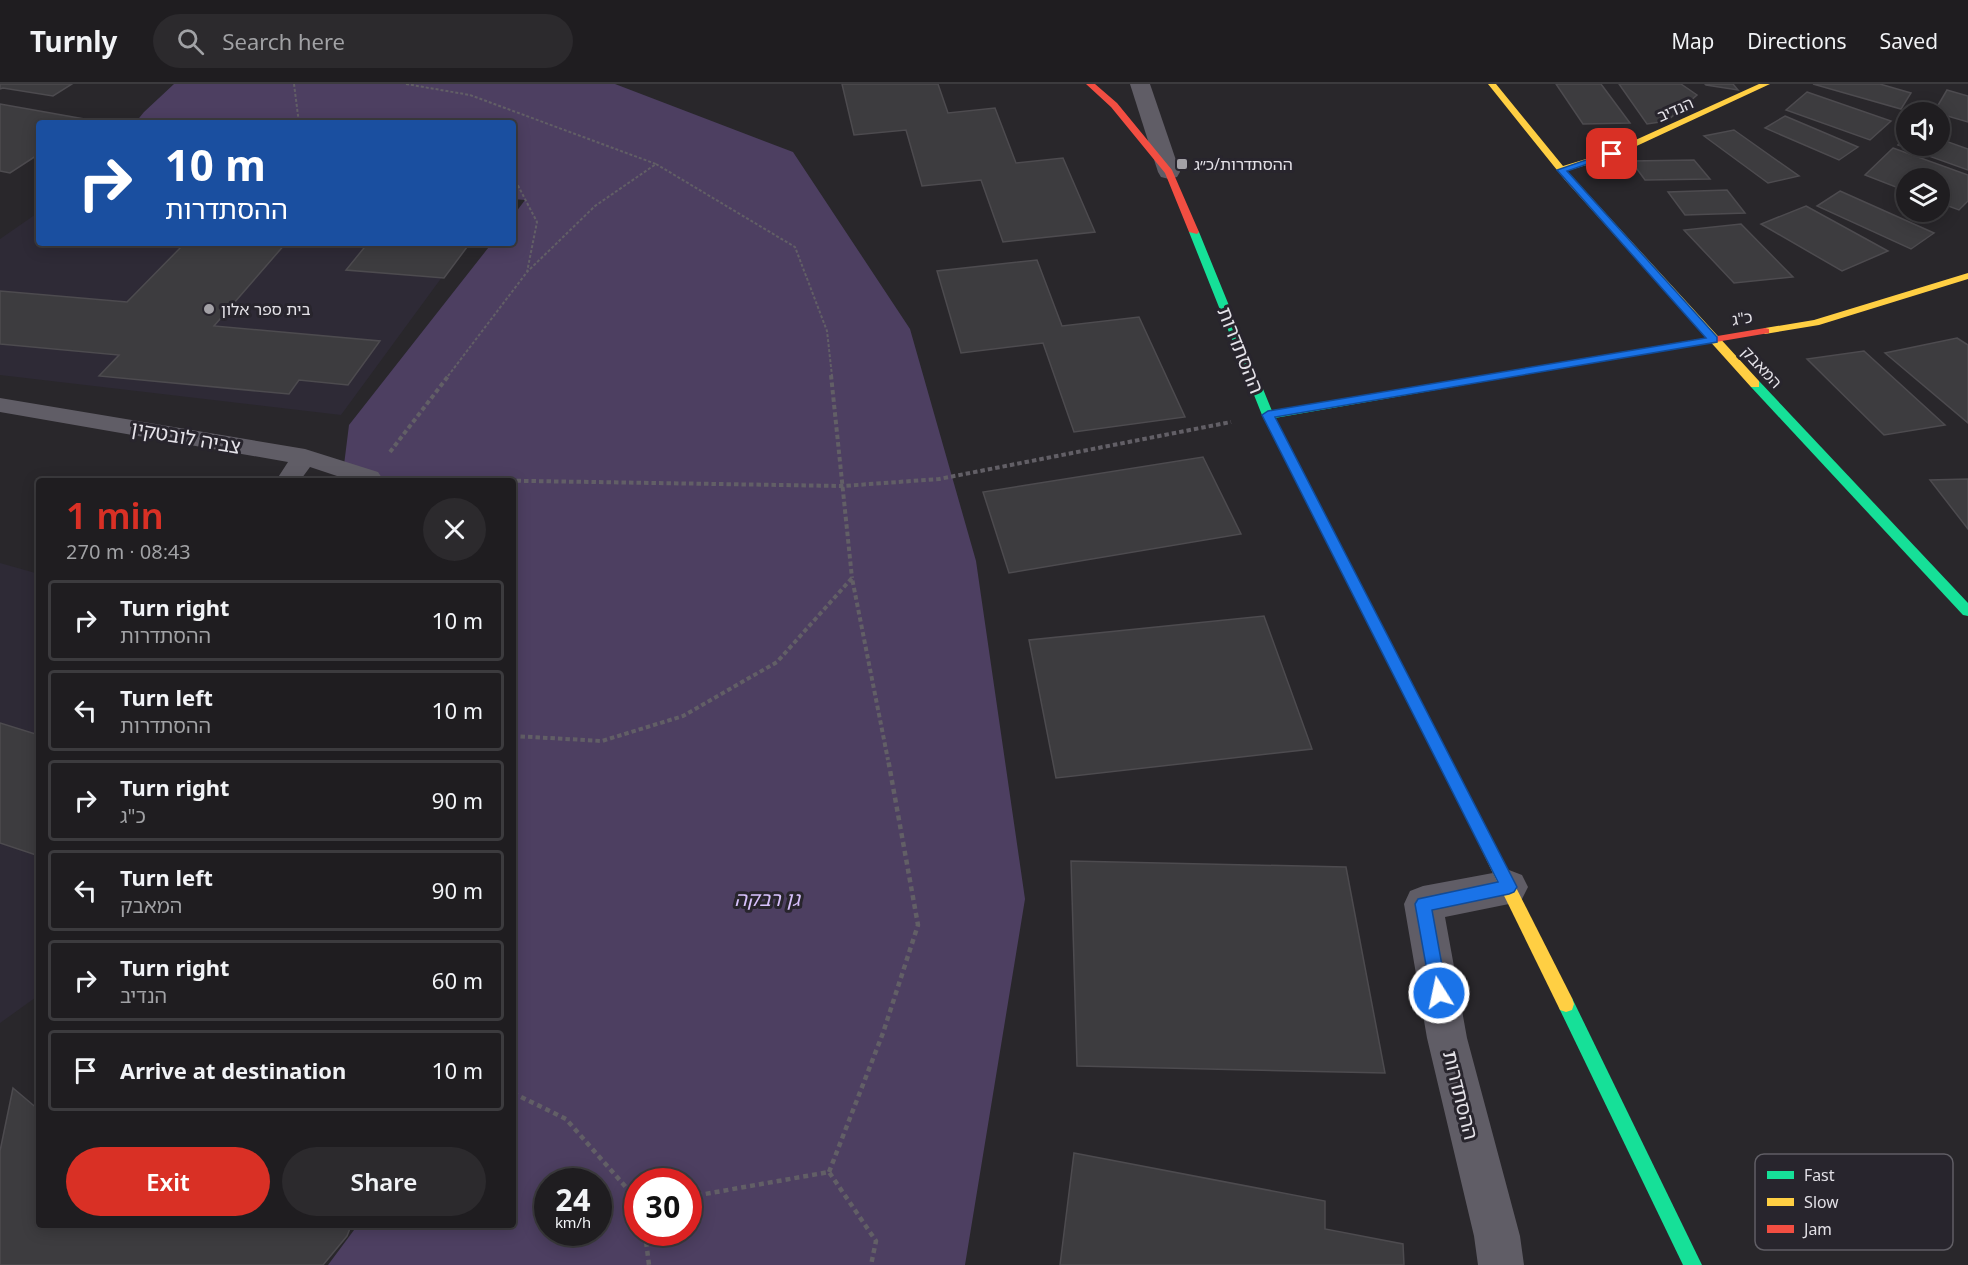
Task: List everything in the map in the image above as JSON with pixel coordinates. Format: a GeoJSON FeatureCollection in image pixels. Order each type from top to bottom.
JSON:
{"type":"FeatureCollection","features":[{"type":"Feature","properties":{"kind":"street","name":"ההסתדרות"},"geometry":{"type":"LineString","coordinates":[[1090,84],[1114,105],[1169,172]]}},
{"type":"Feature","properties":{"kind":"street","name":"ההסתדרות"},"geometry":{"type":"LineString","coordinates":[[1140,84],[1169,172],[1268,415],[1509,887],[1423,904],[1447,1038],[1497,1236],[1500,1265]]}},
{"type":"Feature","properties":{"kind":"street","name":"המאבק"},"geometry":{"type":"LineString","coordinates":[[1492,84],[1511,111],[1561,170],[1713,340],[1968,611]]}},
{"type":"Feature","properties":{"kind":"street","name":"הנדיב"},"geometry":{"type":"LineString","coordinates":[[1561,170],[1612,154],[1766,84]]}},
{"type":"Feature","properties":{"kind":"street","name":"כ\"ג"},"geometry":{"type":"LineString","coordinates":[[1268,415],[1815,323],[1968,276]]}},
{"type":"Feature","properties":{"kind":"street"},"geometry":{"type":"LineString","coordinates":[[1509,887],[1693,1265]]}},
{"type":"Feature","properties":{"kind":"lane","name":"צביה לובטקין"},"geometry":{"type":"LineString","coordinates":[[0,405],[305,457],[370,478]]}},
{"type":"Feature","properties":{"kind":"lane"},"geometry":{"type":"LineString","coordinates":[[289,478],[305,457]]}},
{"type":"Feature","properties":{"kind":"path"},"geometry":{"type":"LineString","coordinates":[[294,84],[299,120]]}},
{"type":"Feature","properties":{"kind":"path"},"geometry":{"type":"LineString","coordinates":[[406,84],[470,95],[656,164],[795,247],[827,331],[852,578],[894,789],[918,925],[884,1033],[829,1172]]}},
{"type":"Feature","properties":{"kind":"path"},"geometry":{"type":"LineString","coordinates":[[370,478],[527,272],[595,206],[656,164]]}},
{"type":"Feature","properties":{"kind":"path"},"geometry":{"type":"LineString","coordinates":[[516,182],[537,222],[527,272]]}},
{"type":"Feature","properties":{"kind":"path"},"geometry":{"type":"LineString","coordinates":[[516,480],[843,486],[939,479],[1268,415]]}},
{"type":"Feature","properties":{"kind":"path"},"geometry":{"type":"LineString","coordinates":[[516,736],[602,741],[683,716],[777,662],[852,578]]}},
{"type":"Feature","properties":{"kind":"path"},"geometry":{"type":"LineString","coordinates":[[516,1094],[566,1119],[624,1185]]}},
{"type":"Feature","properties":{"kind":"path"},"geometry":{"type":"LineString","coordinates":[[702,1195],[829,1172]]}},
{"type":"Feature","properties":{"kind":"path"},"geometry":{"type":"LineString","coordinates":[[829,1172],[876,1241],[870,1265]]}},
{"type":"Feature","properties":{"kind":"path"},"geometry":{"type":"LineString","coordinates":[[647,1246],[650,1265]]}},
{"type":"Feature","properties":{"kind":"shaded area","name":"בית ספר אלון"},"geometry":{"type":"Polygon","coordinates":[[[36,214],[36,246],[465,246],[341,415],[0,375],[0,239],[36,214]]]}},
{"type":"Feature","properties":{"kind":"shaded area"},"geometry":{"type":"Polygon","coordinates":[[[0,563],[36,573],[36,997],[0,1023],[0,563]]]}},
{"type":"Feature","properties":{"kind":"green space","name":"גן רבקה"},"geometry":{"type":"Polygon","coordinates":[[[174,84],[615,84],[793,152],[910,329],[976,561],[1025,899],[965,1265],[328,1265],[356,1228],[516,1228],[516,478],[342,478],[349,425],[490,246],[516,246],[516,212],[525,200],[516,199],[516,120],[137,120],[174,84]]]}},
{"type":"Feature","properties":{"kind":"building"},"geometry":{"type":"Polygon","coordinates":[[[0,84],[72,84],[53,96],[0,89],[0,84]]]}},
{"type":"Feature","properties":{"kind":"building"},"geometry":{"type":"Polygon","coordinates":[[[842,84],[938,84],[948,113],[995,108],[1016,163],[1063,158],[1095,232],[1003,242],[981,180],[922,186],[906,130],[854,135],[842,84]]]}},
{"type":"Feature","properties":{"kind":"building"},"geometry":{"type":"Polygon","coordinates":[[[1556,84],[1601,84],[1630,123],[1583,124],[1556,84]]]}},
{"type":"Feature","properties":{"kind":"building"},"geometry":{"type":"Polygon","coordinates":[[[1619,84],[1681,84],[1697,95],[1667,121],[1647,124],[1619,84]]]}},
{"type":"Feature","properties":{"kind":"building"},"geometry":{"type":"Polygon","coordinates":[[[1733,84],[1738,90],[1706,85],[1733,84]]]}},
{"type":"Feature","properties":{"kind":"building"},"geometry":{"type":"Polygon","coordinates":[[[1813,84],[1880,84],[1911,93],[1905,102],[1896,102],[1896,108],[1813,84]]]}},
{"type":"Feature","properties":{"kind":"building"},"geometry":{"type":"Polygon","coordinates":[[[1947,90],[1968,96],[1968,122],[1950,117],[1950,102],[1940,102],[1947,90]]]}},
{"type":"Feature","properties":{"kind":"building"},"geometry":{"type":"Polygon","coordinates":[[[1807,92],[1891,121],[1870,140],[1786,110],[1807,92]]]}},
{"type":"Feature","properties":{"kind":"building"},"geometry":{"type":"Polygon","coordinates":[[[0,104],[90,120],[36,120],[36,156],[10,173],[0,171],[0,104]]]}},
{"type":"Feature","properties":{"kind":"building"},"geometry":{"type":"Polygon","coordinates":[[[1785,116],[1858,147],[1839,160],[1765,128],[1785,116]]]}},
{"type":"Feature","properties":{"kind":"building"},"geometry":{"type":"Polygon","coordinates":[[[1734,130],[1799,176],[1768,183],[1704,136],[1734,130]]]}},
{"type":"Feature","properties":{"kind":"building"},"geometry":{"type":"Polygon","coordinates":[[[1950,143],[1968,149],[1968,170],[1929,156],[1950,156],[1950,143]]]}},
{"type":"Feature","properties":{"kind":"building"},"geometry":{"type":"Polygon","coordinates":[[[1893,148],[1896,149],[1896,156],[1915,156],[1949,168],[1896,168],[1896,187],[1865,175],[1893,148]]]}},
{"type":"Feature","properties":{"kind":"building"},"geometry":{"type":"Polygon","coordinates":[[[1694,160],[1710,179],[1645,180],[1631,161],[1694,160]]]}},
{"type":"Feature","properties":{"kind":"building"},"geometry":{"type":"Polygon","coordinates":[[[1950,169],[1968,175],[1968,201],[1959,210],[1950,207],[1950,169]]]}},
{"type":"Feature","properties":{"kind":"building"},"geometry":{"type":"Polygon","coordinates":[[[1727,190],[1745,213],[1685,215],[1668,192],[1727,190]]]}},
{"type":"Feature","properties":{"kind":"building"},"geometry":{"type":"Polygon","coordinates":[[[1840,191],[1896,216],[1896,222],[1909,222],[1934,233],[1911,249],[1817,206],[1840,191]]]}},
{"type":"Feature","properties":{"kind":"building"},"geometry":{"type":"Polygon","coordinates":[[[1806,206],[1888,251],[1842,271],[1761,224],[1806,206]]]}},
{"type":"Feature","properties":{"kind":"building"},"geometry":{"type":"Polygon","coordinates":[[[1741,224],[1793,277],[1734,283],[1684,230],[1741,224]]]}},
{"type":"Feature","properties":{"kind":"building"},"geometry":{"type":"Polygon","coordinates":[[[182,246],[283,246],[214,326],[380,341],[348,385],[299,380],[289,394],[99,376],[119,355],[0,344],[0,291],[127,302],[182,246]]]}},
{"type":"Feature","properties":{"kind":"building"},"geometry":{"type":"Polygon","coordinates":[[[366,246],[468,246],[444,278],[346,270],[366,246]]]}},
{"type":"Feature","properties":{"kind":"building"},"geometry":{"type":"Polygon","coordinates":[[[1037,260],[1062,326],[1139,317],[1185,417],[1074,432],[1043,343],[961,353],[937,271],[1037,260]]]}},
{"type":"Feature","properties":{"kind":"building"},"geometry":{"type":"Polygon","coordinates":[[[1957,338],[1968,345],[1968,423],[1885,353],[1957,338]]]}},
{"type":"Feature","properties":{"kind":"building"},"geometry":{"type":"Polygon","coordinates":[[[1864,351],[1945,425],[1884,435],[1807,359],[1864,351]]]}},
{"type":"Feature","properties":{"kind":"building"},"geometry":{"type":"Polygon","coordinates":[[[1203,457],[1241,534],[1009,573],[983,492],[1203,457]]]}},
{"type":"Feature","properties":{"kind":"building"},"geometry":{"type":"Polygon","coordinates":[[[1968,479],[1968,529],[1930,480],[1968,479]]]}},
{"type":"Feature","properties":{"kind":"building"},"geometry":{"type":"Polygon","coordinates":[[[1264,616],[1312,749],[1056,778],[1029,640],[1264,616]]]}},
{"type":"Feature","properties":{"kind":"building"},"geometry":{"type":"Polygon","coordinates":[[[0,723],[36,734],[36,855],[0,843],[0,723]]]}},
{"type":"Feature","properties":{"kind":"building"},"geometry":{"type":"Polygon","coordinates":[[[1071,861],[1346,867],[1385,1073],[1077,1066],[1071,861]]]}},
{"type":"Feature","properties":{"kind":"building"},"geometry":{"type":"Polygon","coordinates":[[[13,1088],[36,1107],[36,1228],[350,1228],[347,1236],[323,1265],[0,1265],[0,1151],[13,1088]]]}},
{"type":"Feature","properties":{"kind":"building"},"geometry":{"type":"Polygon","coordinates":[[[1074,1153],[1325,1201],[1325,1229],[1403,1244],[1404,1265],[1060,1265],[1074,1153]]]}},
{"type":"Feature","properties":{"kind":"traffic: fast"},"geometry":{"type":"LineString","coordinates":[[1194,232],[1268,415],[1451,773]]}},
{"type":"Feature","properties":{"kind":"traffic: fast"},"geometry":{"type":"LineString","coordinates":[[1268,415],[1545,368]]}},
{"type":"Feature","properties":{"kind":"traffic: fast"},"geometry":{"type":"LineString","coordinates":[[1755,384],[1968,611]]}},
{"type":"Feature","properties":{"kind":"traffic: fast"},"geometry":{"type":"LineString","coordinates":[[1566,1004],[1693,1265]]}},
{"type":"Feature","properties":{"kind":"traffic: slow"},"geometry":{"type":"LineString","coordinates":[[1492,84],[1568,178],[1755,384]]}},
{"type":"Feature","properties":{"kind":"traffic: slow"},"geometry":{"type":"LineString","coordinates":[[1561,170],[1612,154],[1766,84]]}},
{"type":"Feature","properties":{"kind":"traffic: slow"},"geometry":{"type":"LineString","coordinates":[[1765,331],[1815,323],[1968,276]]}},
{"type":"Feature","properties":{"kind":"traffic: slow"},"geometry":{"type":"LineString","coordinates":[[1451,773],[1566,1004]]}},
{"type":"Feature","properties":{"kind":"traffic: jam"},"geometry":{"type":"LineString","coordinates":[[1090,84],[1114,105],[1169,172],[1194,232]]}},
{"type":"Feature","properties":{"kind":"traffic: jam"},"geometry":{"type":"LineString","coordinates":[[1545,368],[1765,331]]}},
{"type":"Feature","properties":{"kind":"place","name":"ההסתדרות/כ״ג"},"geometry":{"type":"Point","coordinates":[1182,164]}},
{"type":"Feature","properties":{"kind":"place","name":"בית ספר אלון"},"geometry":{"type":"Point","coordinates":[209,309]}},
{"type":"Feature","properties":{"kind":"route"},"geometry":{"type":"LineString","coordinates":[[1439,993],[1423,904],[1509,887],[1268,415],[1713,340],[1561,170],[1612,154]]}}]}
